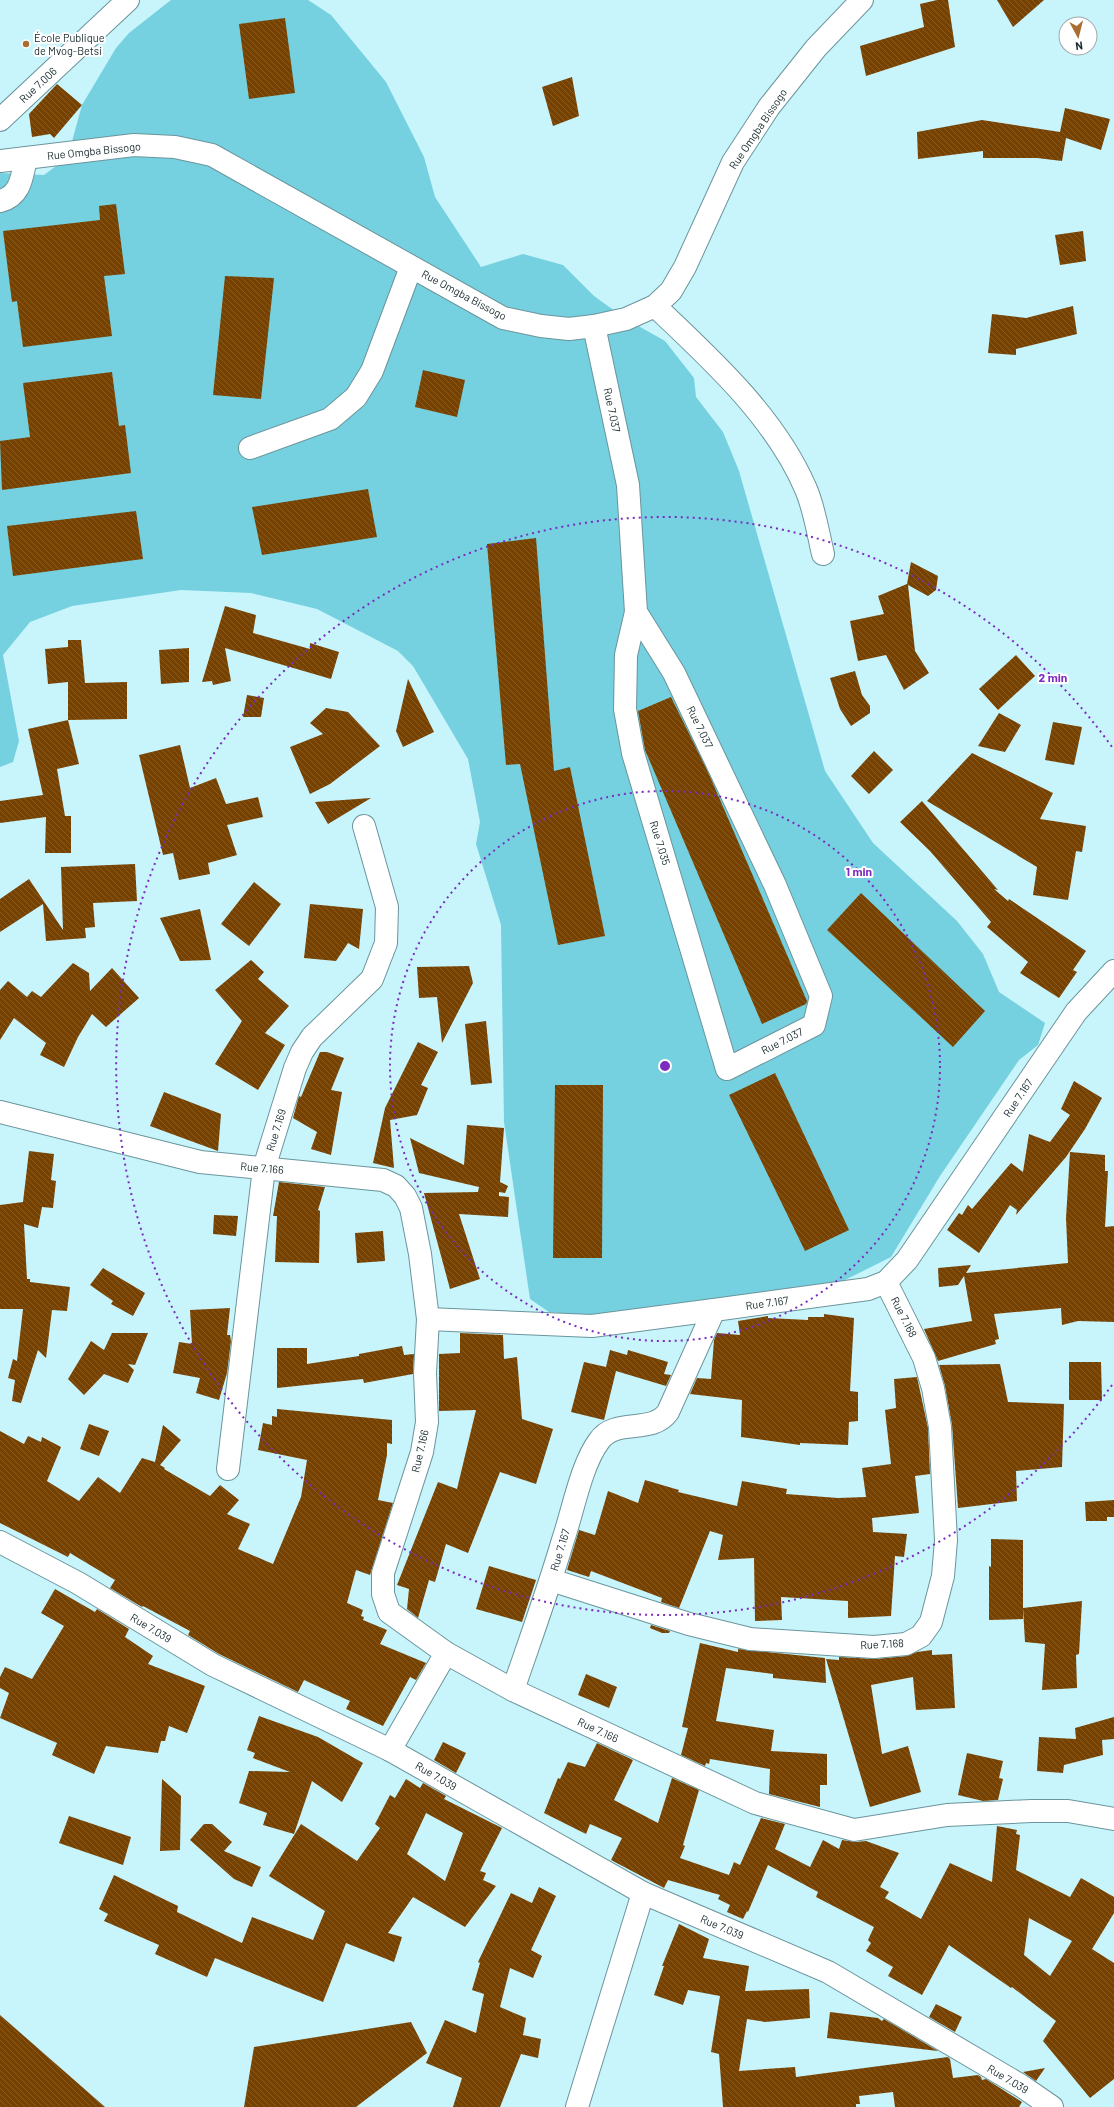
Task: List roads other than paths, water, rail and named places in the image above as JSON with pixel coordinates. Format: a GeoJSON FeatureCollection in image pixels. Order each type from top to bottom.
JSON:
{"type":"FeatureCollection","features":[{"type":"Feature","properties":{"kind":"street","name":"Rue 7.006"},"geometry":{"type":"LineString","coordinates":[[0,120],[128,0]]}},
{"type":"Feature","properties":{"kind":"street","name":"Rue Omgba Bissogo"},"geometry":{"type":"LineString","coordinates":[[0,161],[134,144],[175,147],[212,155],[503,318],[541,326],[562,328],[594,326],[626,319],[655,306],[671,291],[685,267],[733,162],[769,107],[816,48],[862,0]]}},
{"type":"Feature","properties":{"kind":"street"},"geometry":{"type":"LineString","coordinates":[[0,201],[14,195],[19,187],[26,158]]}},
{"type":"Feature","properties":{"kind":"street"},"geometry":{"type":"LineString","coordinates":[[250,448],[330,419],[356,397],[372,371],[411,267]]}},
{"type":"Feature","properties":{"kind":"street"},"geometry":{"type":"LineString","coordinates":[[655,306],[710,358],[775,433],[806,487],[823,554]]}},
{"type":"Feature","properties":{"kind":"street","name":"Rue 7.037"},"geometry":{"type":"LineString","coordinates":[[594,326],[628,485],[636,612],[674,673],[775,885],[821,996],[814,1025],[727,1069]]}},
{"type":"Feature","properties":{"kind":"street","name":"Rue 7.035"},"geometry":{"type":"LineString","coordinates":[[636,612],[626,656],[625,709],[633,753],[727,1069]]}},
{"type":"Feature","properties":{"kind":"street","name":"Rue 7.169"},"geometry":{"type":"LineString","coordinates":[[228,1470],[264,1168],[295,1068],[302,1052],[312,1037],[372,979],[386,943],[387,907],[364,826]]}},
{"type":"Feature","properties":{"kind":"street","name":"Rue 7.167"},"geometry":{"type":"LineString","coordinates":[[513,1690],[551,1580],[588,1461],[598,1441],[609,1432],[629,1426],[657,1423],[663,1419],[668,1412],[714,1310],[868,1289],[886,1282],[906,1260],[1076,1012],[1114,971]]}},
{"type":"Feature","properties":{"kind":"street","name":"Rue 7.166"},"geometry":{"type":"LineString","coordinates":[[0,1112],[200,1162],[383,1180],[396,1186],[405,1196],[411,1208],[420,1254],[428,1320],[425,1373],[427,1422],[422,1452],[384,1573],[383,1594],[389,1612],[446,1653],[513,1690],[755,1803],[847,1829],[862,1830],[947,1815],[1031,1811],[1068,1811],[1114,1819]]}},
{"type":"Feature","properties":{"kind":"street","name":"Rue 7.168"},"geometry":{"type":"LineString","coordinates":[[551,1580],[689,1624],[750,1639],[874,1647],[906,1644],[921,1636],[932,1622],[943,1576],[946,1540],[940,1427],[933,1388],[924,1358],[886,1282]]}},
{"type":"Feature","properties":{"kind":"street"},"geometry":{"type":"LineString","coordinates":[[428,1320],[592,1326],[714,1310]]}},
{"type":"Feature","properties":{"kind":"street","name":"Rue 7.039"},"geometry":{"type":"LineString","coordinates":[[0,1542],[78,1583],[213,1665],[390,1750],[642,1893],[828,1972],[1020,2085],[1052,2107]]}},
{"type":"Feature","properties":{"kind":"street"},"geometry":{"type":"LineString","coordinates":[[390,1750],[446,1653]]}},
{"type":"Feature","properties":{"kind":"street"},"geometry":{"type":"LineString","coordinates":[[576,2107],[642,1893]]}},
{"type":"Feature","properties":{"kind":"place","name":"École Publique de Mvog-Betsi"},"geometry":{"type":"Point","coordinates":[26,44]}}]}
